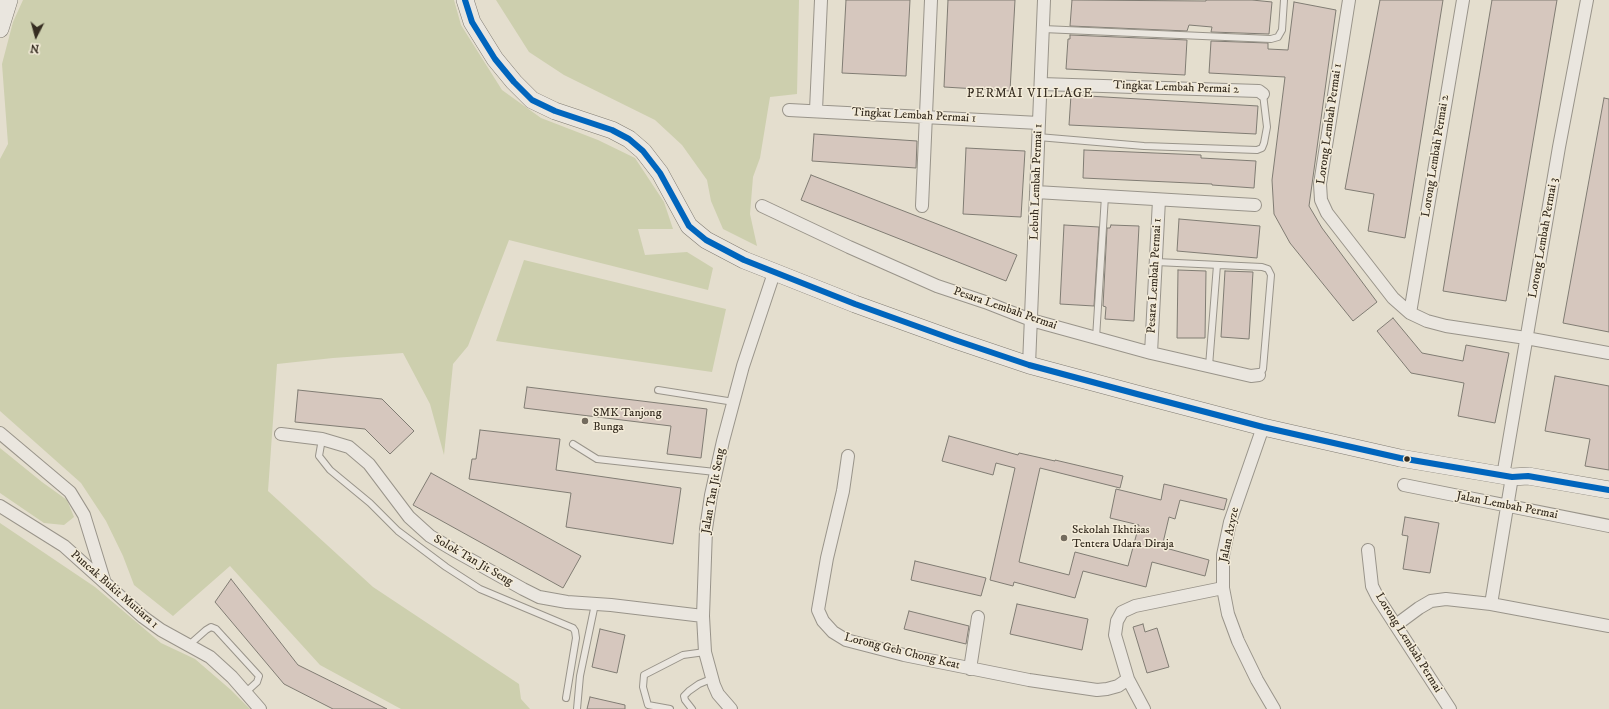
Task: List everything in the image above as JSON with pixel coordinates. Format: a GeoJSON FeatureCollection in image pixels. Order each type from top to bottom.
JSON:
{"type":"FeatureCollection","features":[{"type":"Feature","properties":{"kind":"main road"},"geometry":{"type":"LineString","coordinates":[[0,29],[9,0]]}},
{"type":"Feature","properties":{"kind":"main road"},"geometry":{"type":"LineString","coordinates":[[465,0],[472,22],[495,59],[514,82],[532,100],[555,111],[612,130],[629,139],[643,151],[660,173],[689,226],[706,240],[744,260],[774,273],[933,332],[1029,365],[1263,427],[1400,458],[1508,476],[1528,476],[1609,490]]}},
{"type":"Feature","properties":{"kind":"main road"},"geometry":{"type":"LineString","coordinates":[[1508,476],[1527,485],[1609,499]]}},
{"type":"Feature","properties":{"kind":"street"},"geometry":{"type":"LineString","coordinates":[[816,110],[821,0]]}},
{"type":"Feature","properties":{"kind":"street"},"geometry":{"type":"LineString","coordinates":[[922,206],[931,0]]}},
{"type":"Feature","properties":{"kind":"street","name":"Lebuh Lembah Permai 1"},"geometry":{"type":"LineString","coordinates":[[1029,365],[1044,0]]}},
{"type":"Feature","properties":{"kind":"street","name":"Lorong Lembah Permai 1"},"geometry":{"type":"LineString","coordinates":[[1349,0],[1320,184],[1321,200],[1327,213],[1393,298],[1410,313],[1446,326],[1526,338],[1609,353]]}},
{"type":"Feature","properties":{"kind":"street","name":"Lorong Lembah Permai 2"},"geometry":{"type":"LineString","coordinates":[[1410,313],[1463,0]]}},
{"type":"Feature","properties":{"kind":"street","name":"Lorong Lembah Permai 3"},"geometry":{"type":"LineString","coordinates":[[1491,604],[1508,506],[1508,476],[1526,338],[1559,147],[1587,0]]}},
{"type":"Feature","properties":{"kind":"street","name":"Tingkat Lembah Permai 2"},"geometry":{"type":"LineString","coordinates":[[1040,84],[1259,91],[1263,94]]}},
{"type":"Feature","properties":{"kind":"street","name":"Tingkat Lembah Permai 1"},"geometry":{"type":"LineString","coordinates":[[789,110],[816,110],[1039,124]]}},
{"type":"Feature","properties":{"kind":"street"},"geometry":{"type":"LineString","coordinates":[[1036,192],[1159,200],[1256,204]]}},
{"type":"Feature","properties":{"kind":"street","name":"Pesara Lembah Permai 1"},"geometry":{"type":"LineString","coordinates":[[1151,353],[1159,200]]}},
{"type":"Feature","properties":{"kind":"street","name":"Pesara Lembah Permai"},"geometry":{"type":"LineString","coordinates":[[762,206],[848,247],[937,286],[985,302],[1031,320],[1151,353],[1251,376],[1259,375]]}},
{"type":"Feature","properties":{"kind":"street","name":"Jalan Tan Jit Seng"},"geometry":{"type":"LineString","coordinates":[[731,709],[718,694],[711,679],[705,652],[703,616],[706,529],[716,472],[734,402],[774,273]]}},
{"type":"Feature","properties":{"kind":"street","name":"Jalan Azyze"},"geometry":{"type":"LineString","coordinates":[[1263,427],[1230,522],[1223,555],[1223,588],[1228,614],[1238,641],[1257,680],[1274,709]]}},
{"type":"Feature","properties":{"kind":"street"},"geometry":{"type":"LineString","coordinates":[[0,433],[70,492],[84,515],[104,580]]}},
{"type":"Feature","properties":{"kind":"street","name":"Solok Tan Jit Seng"},"geometry":{"type":"LineString","coordinates":[[280,434],[322,439],[349,447],[369,464],[409,517],[430,536],[539,597],[567,602],[703,616]]}},
{"type":"Feature","properties":{"kind":"street","name":"Lorong Geh Chong Keat"},"geometry":{"type":"LineString","coordinates":[[848,456],[843,491],[820,591],[818,610],[823,621],[833,632],[846,640],[970,669],[1097,690],[1118,686],[1128,680]]}},
{"type":"Feature","properties":{"kind":"street","name":"Jalan Lembah Permai"},"geometry":{"type":"LineString","coordinates":[[1404,485],[1609,526]]}},
{"type":"Feature","properties":{"kind":"street","name":"Puncak Bukit Mutiara 1"},"geometry":{"type":"LineString","coordinates":[[0,506],[64,546],[104,580],[143,617],[161,630],[210,657],[232,677],[260,709]]}},
{"type":"Feature","properties":{"kind":"street","name":"Lorong Lembah Permai"},"geometry":{"type":"LineString","coordinates":[[1368,550],[1372,586],[1378,598],[1450,709]]}},
{"type":"Feature","properties":{"kind":"street"},"geometry":{"type":"LineString","coordinates":[[1144,709],[1128,680],[1115,635],[1117,621],[1122,612],[1135,606],[1223,588]]}},
{"type":"Feature","properties":{"kind":"street"},"geometry":{"type":"LineString","coordinates":[[1396,625],[1419,608],[1431,602],[1446,599],[1491,604],[1609,626]]}},
{"type":"Feature","properties":{"kind":"street"},"geometry":{"type":"LineString","coordinates":[[970,669],[978,616]]}},
{"type":"Feature","properties":{"kind":"lane"},"geometry":{"type":"LineString","coordinates":[[1043,29],[1271,39],[1278,37],[1282,30],[1284,0]]}},
{"type":"Feature","properties":{"kind":"lane"},"geometry":{"type":"LineString","coordinates":[[1038,137],[1144,146],[1257,150],[1262,148],[1267,127],[1263,94]]}},
{"type":"Feature","properties":{"kind":"lane"},"geometry":{"type":"LineString","coordinates":[[1096,338],[1105,196]]}},
{"type":"Feature","properties":{"kind":"lane"},"geometry":{"type":"LineString","coordinates":[[1156,262],[1262,267],[1268,269],[1271,275],[1263,369],[1259,375]]}},
{"type":"Feature","properties":{"kind":"lane"},"geometry":{"type":"LineString","coordinates":[[1209,366],[1217,266]]}},
{"type":"Feature","properties":{"kind":"lane"},"geometry":{"type":"LineString","coordinates":[[658,390],[734,402]]}},
{"type":"Feature","properties":{"kind":"lane"},"geometry":{"type":"LineString","coordinates":[[322,439],[319,456],[330,470],[370,504],[398,531],[446,567],[480,589],[573,628],[576,638],[566,698]]}},
{"type":"Feature","properties":{"kind":"lane"},"geometry":{"type":"LineString","coordinates":[[573,444],[596,459],[716,472]]}},
{"type":"Feature","properties":{"kind":"lane"},"geometry":{"type":"LineString","coordinates":[[577,709],[580,676],[595,604]]}},
{"type":"Feature","properties":{"kind":"lane"},"geometry":{"type":"LineString","coordinates":[[189,645],[211,627],[216,629],[259,676],[257,682],[245,693]]}},
{"type":"Feature","properties":{"kind":"lane"},"geometry":{"type":"LineString","coordinates":[[670,709],[648,705],[643,687],[644,675],[683,655],[705,652]]}},
{"type":"Feature","properties":{"kind":"lane"},"geometry":{"type":"LineString","coordinates":[[692,709],[684,696],[699,684],[711,679]]}},
{"type":"Feature","properties":{"kind":"green space"},"geometry":{"type":"Polygon","coordinates":[[[23,0],[454,0],[461,25],[502,90],[541,118],[598,140],[635,158],[664,202],[673,229],[638,229],[645,255],[687,252],[713,268],[708,290],[509,240],[468,346],[453,364],[444,455],[430,404],[403,353],[277,364],[268,491],[373,587],[519,684],[521,699],[530,709],[401,709],[320,665],[230,566],[173,616],[134,585],[123,556],[106,521],[81,483],[0,411],[0,159],[8,144],[2,64],[13,22],[23,0]]]}},
{"type":"Feature","properties":{"kind":"green space"},"geometry":{"type":"Polygon","coordinates":[[[496,0],[799,0],[797,94],[770,97],[760,158],[753,177],[750,214],[757,246],[723,229],[711,201],[707,180],[682,145],[655,120],[564,75],[529,52],[496,0]]]}},
{"type":"Feature","properties":{"kind":"green space"},"geometry":{"type":"Polygon","coordinates":[[[524,260],[726,309],[712,372],[496,341],[524,260]]]}},
{"type":"Feature","properties":{"kind":"green space"},"geometry":{"type":"Polygon","coordinates":[[[0,448],[67,500],[74,517],[64,525],[44,523],[0,493],[0,448]]]}},
{"type":"Feature","properties":{"kind":"green space"},"geometry":{"type":"Polygon","coordinates":[[[0,523],[95,587],[161,643],[195,659],[231,690],[250,709],[0,709],[0,523]]]}},
{"type":"Feature","properties":{"kind":"building"},"geometry":{"type":"Polygon","coordinates":[[[846,0],[910,0],[906,76],[842,73],[846,0]]]}},
{"type":"Feature","properties":{"kind":"building"},"geometry":{"type":"Polygon","coordinates":[[[948,0],[1015,0],[1010,91],[944,87],[948,0]]]}},
{"type":"Feature","properties":{"kind":"building"},"geometry":{"type":"Polygon","coordinates":[[[1072,0],[1252,0],[1272,2],[1269,34],[1211,32],[1212,27],[1189,25],[1187,31],[1070,26],[1072,0]]]}},
{"type":"Feature","properties":{"kind":"building"},"geometry":{"type":"Polygon","coordinates":[[[1380,0],[1443,0],[1405,238],[1368,231],[1374,194],[1345,189],[1380,0]]]}},
{"type":"Feature","properties":{"kind":"building"},"geometry":{"type":"Polygon","coordinates":[[[1492,0],[1557,0],[1506,301],[1443,291],[1492,0]]]}},
{"type":"Feature","properties":{"kind":"building"},"geometry":{"type":"Polygon","coordinates":[[[1294,2],[1336,10],[1309,206],[1322,228],[1377,302],[1353,321],[1290,243],[1274,214],[1272,180],[1285,77],[1209,73],[1211,41],[1268,43],[1268,49],[1288,50],[1294,2]]]}},
{"type":"Feature","properties":{"kind":"building"},"geometry":{"type":"Polygon","coordinates":[[[1070,35],[1187,40],[1185,75],[1066,69],[1068,39],[1070,39],[1070,35]]]}},
{"type":"Feature","properties":{"kind":"building"},"geometry":{"type":"Polygon","coordinates":[[[1071,95],[1258,106],[1256,134],[1069,125],[1071,95]]]}},
{"type":"Feature","properties":{"kind":"building"},"geometry":{"type":"Polygon","coordinates":[[[1604,98],[1609,99],[1609,332],[1563,323],[1604,98]]]}},
{"type":"Feature","properties":{"kind":"building"},"geometry":{"type":"Polygon","coordinates":[[[814,134],[917,141],[916,168],[812,161],[814,134]]]}},
{"type":"Feature","properties":{"kind":"building"},"geometry":{"type":"Polygon","coordinates":[[[966,148],[1025,151],[1021,217],[963,214],[966,148]]]}},
{"type":"Feature","properties":{"kind":"building"},"geometry":{"type":"Polygon","coordinates":[[[1084,150],[1201,155],[1201,158],[1256,161],[1254,188],[1212,184],[1083,178],[1084,150]]]}},
{"type":"Feature","properties":{"kind":"building"},"geometry":{"type":"Polygon","coordinates":[[[811,175],[1017,255],[1006,281],[801,200],[811,175]]]}},
{"type":"Feature","properties":{"kind":"building"},"geometry":{"type":"Polygon","coordinates":[[[1179,219],[1260,226],[1257,258],[1177,251],[1179,219]]]}},
{"type":"Feature","properties":{"kind":"building"},"geometry":{"type":"Polygon","coordinates":[[[1064,225],[1099,227],[1094,306],[1060,304],[1064,225]]]}},
{"type":"Feature","properties":{"kind":"building"},"geometry":{"type":"Polygon","coordinates":[[[1111,225],[1139,226],[1134,321],[1105,319],[1106,307],[1103,306],[1107,228],[1110,228],[1111,225]]]}},
{"type":"Feature","properties":{"kind":"building"},"geometry":{"type":"Polygon","coordinates":[[[1178,270],[1206,271],[1205,338],[1177,338],[1178,270]]]}},
{"type":"Feature","properties":{"kind":"building"},"geometry":{"type":"Polygon","coordinates":[[[1225,271],[1253,272],[1249,339],[1221,337],[1225,271]]]}},
{"type":"Feature","properties":{"kind":"building"},"geometry":{"type":"Polygon","coordinates":[[[1393,318],[1422,353],[1463,361],[1466,345],[1509,353],[1495,423],[1458,416],[1464,383],[1411,373],[1377,331],[1393,318]]]}},
{"type":"Feature","properties":{"kind":"building"},"geometry":{"type":"Polygon","coordinates":[[[1555,376],[1609,386],[1609,470],[1585,466],[1590,439],[1545,431],[1555,376]]]}},
{"type":"Feature","properties":{"kind":"building"},"geometry":{"type":"Polygon","coordinates":[[[527,387],[707,409],[701,458],[667,454],[671,426],[524,408],[527,387]]]}},
{"type":"Feature","properties":{"kind":"building"},"geometry":{"type":"Polygon","coordinates":[[[298,390],[382,399],[414,431],[390,454],[365,429],[295,422],[298,390]]]}},
{"type":"Feature","properties":{"kind":"building"},"geometry":{"type":"Polygon","coordinates":[[[480,430],[560,439],[556,470],[681,488],[673,544],[566,527],[571,493],[469,479],[472,459],[476,459],[480,430]]]}},
{"type":"Feature","properties":{"kind":"building"},"geometry":{"type":"Polygon","coordinates":[[[949,436],[1018,455],[1019,453],[1055,460],[1123,476],[1120,488],[1040,468],[1019,562],[1069,575],[1075,552],[1128,566],[1139,525],[1110,518],[1116,489],[1161,500],[1164,484],[1227,499],[1224,510],[1180,500],[1175,519],[1169,517],[1162,547],[1209,560],[1205,576],[1152,562],[1146,587],[1083,571],[1075,598],[1014,582],[1013,586],[990,580],[1015,468],[996,463],[993,475],[942,461],[949,436]]]}},
{"type":"Feature","properties":{"kind":"building"},"geometry":{"type":"Polygon","coordinates":[[[431,473],[581,556],[563,588],[413,505],[431,473]]]}},
{"type":"Feature","properties":{"kind":"building"},"geometry":{"type":"Polygon","coordinates":[[[1405,517],[1439,523],[1430,573],[1403,569],[1408,536],[1402,535],[1405,517]]]}},
{"type":"Feature","properties":{"kind":"building"},"geometry":{"type":"Polygon","coordinates":[[[915,561],[986,578],[981,596],[911,580],[915,561]]]}},
{"type":"Feature","properties":{"kind":"building"},"geometry":{"type":"Polygon","coordinates":[[[231,579],[298,665],[387,709],[333,709],[284,684],[215,602],[231,579]]]}},
{"type":"Feature","properties":{"kind":"building"},"geometry":{"type":"Polygon","coordinates":[[[1017,604],[1088,619],[1082,650],[1010,634],[1017,604]]]}},
{"type":"Feature","properties":{"kind":"building"},"geometry":{"type":"Polygon","coordinates":[[[909,611],[969,626],[966,644],[904,629],[909,611]]]}},
{"type":"Feature","properties":{"kind":"building"},"geometry":{"type":"Polygon","coordinates":[[[1143,624],[1145,632],[1157,628],[1169,667],[1147,673],[1133,627],[1143,624]]]}},
{"type":"Feature","properties":{"kind":"building"},"geometry":{"type":"Polygon","coordinates":[[[600,629],[625,635],[617,673],[592,667],[600,629]]]}},
{"type":"Feature","properties":{"kind":"building"},"geometry":{"type":"Polygon","coordinates":[[[590,697],[625,705],[625,709],[587,709],[590,697]]]}},
{"type":"Feature","properties":{"kind":"transit line"},"geometry":{"type":"LineString","coordinates":[[465,0],[472,22],[495,59],[514,82],[532,100],[555,111],[612,130],[629,139],[643,151],[660,173],[689,226],[706,240],[744,260],[855,304],[955,340],[1029,365],[1137,394],[1263,427],[1400,458],[1512,477],[1528,476],[1609,490]]}},
{"type":"Feature","properties":{"kind":"place","name":"SMK Tanjong Bunga"},"geometry":{"type":"Point","coordinates":[585,421]}},
{"type":"Feature","properties":{"kind":"place","name":"Sekolah Ikhtisas Tentera Udara Diraja"},"geometry":{"type":"Point","coordinates":[1064,538]}},
{"type":"Feature","properties":{"kind":"district","name":"PERMAI VILLAGE"},"geometry":{"type":"Point","coordinates":[1030,94]}}]}
